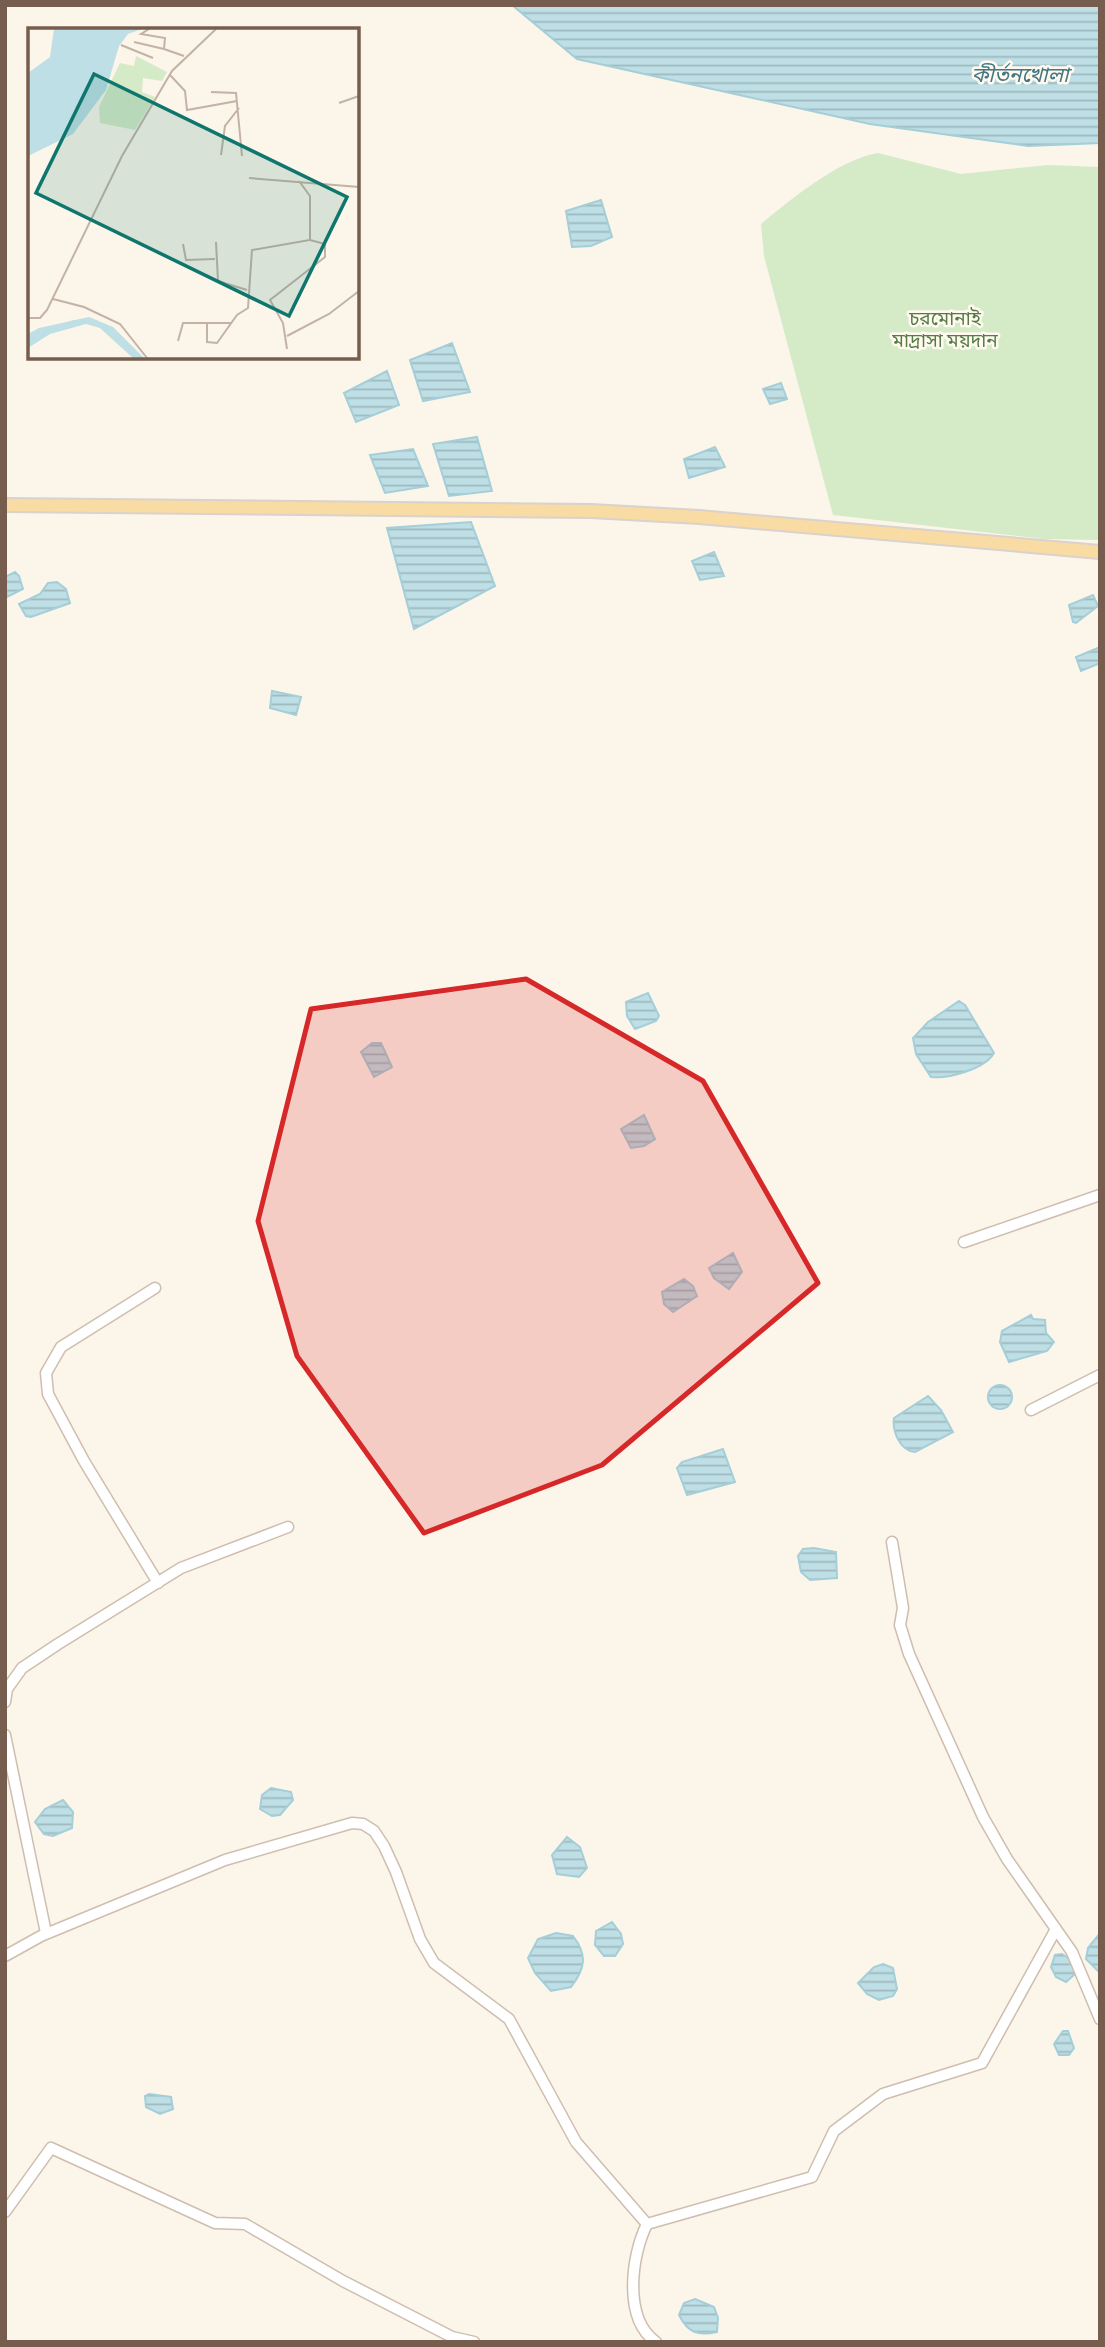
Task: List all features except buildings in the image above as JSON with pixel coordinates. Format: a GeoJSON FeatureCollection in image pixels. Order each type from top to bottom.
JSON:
{"type":"FeatureCollection","features":[{"type":"Feature","properties":{"kind":"main road"},"geometry":{"type":"LineString","coordinates":[[5,505],[591,511],[699,517],[1100,552]]}},
{"type":"Feature","properties":{"kind":"street"},"geometry":{"type":"LineString","coordinates":[[964,1242],[1100,1195]]}},
{"type":"Feature","properties":{"kind":"street"},"geometry":{"type":"LineString","coordinates":[[155,1288],[61,1347],[46,1373],[48,1394],[84,1461],[158,1583]]}},
{"type":"Feature","properties":{"kind":"street"},"geometry":{"type":"LineString","coordinates":[[1031,1410],[1100,1375]]}},
{"type":"Feature","properties":{"kind":"street"},"geometry":{"type":"LineString","coordinates":[[5,1702],[7,1689],[22,1668],[181,1568],[288,1527]]}},
{"type":"Feature","properties":{"kind":"street"},"geometry":{"type":"LineString","coordinates":[[892,1542],[903,1608],[900,1625],[909,1654],[983,1817],[1007,1859],[1056,1929],[1084,1975],[1100,2019]]}},
{"type":"Feature","properties":{"kind":"street"},"geometry":{"type":"LineString","coordinates":[[5,1735],[46,1933]]}},
{"type":"Feature","properties":{"kind":"street"},"geometry":{"type":"LineString","coordinates":[[5,1956],[46,1933],[225,1860],[352,1823],[363,1824],[374,1831],[388,1855],[420,1939],[434,1963],[509,2019],[576,2142],[647,2224]]}},
{"type":"Feature","properties":{"kind":"street"},"geometry":{"type":"LineString","coordinates":[[656,2342],[647,2336],[634,2310],[638,2242],[647,2224],[812,2177],[834,2132],[883,2094],[982,2063],[1056,1929]]}},
{"type":"Feature","properties":{"kind":"street"},"geometry":{"type":"LineString","coordinates":[[5,2212],[51,2148],[215,2222],[245,2224],[343,2281],[440,2330],[474,2342]]}},
{"type":"Feature","properties":{"kind":"highlighted area"},"geometry":{"type":"Polygon","coordinates":[[[526,979],[703,1081],[818,1283],[602,1465],[424,1533],[297,1356],[258,1221],[311,1009],[526,979]]]}},
{"type":"Feature","properties":{"kind":"green space","name":"চরমোনাই মাদ্রাসা ময়দান"},"geometry":{"type":"Polygon","coordinates":[[[878,153],[961,174],[1048,165],[1100,167],[1100,540],[1044,539],[833,515],[764,256],[761,224],[801,192],[832,172],[848,163],[878,153]]]}},
{"type":"Feature","properties":{"kind":"water","name":"কীর্তনখোলা"},"geometry":{"type":"Polygon","coordinates":[[[512,5],[1100,5],[1100,143],[1028,146],[870,124],[577,59],[512,5]]]}},
{"type":"Feature","properties":{"kind":"water"},"geometry":{"type":"Polygon","coordinates":[[[601,200],[612,237],[591,246],[572,247],[566,211],[601,200]]]}},
{"type":"Feature","properties":{"kind":"water"},"geometry":{"type":"Polygon","coordinates":[[[452,343],[470,392],[423,401],[410,360],[452,343]]]}},
{"type":"Feature","properties":{"kind":"water"},"geometry":{"type":"Polygon","coordinates":[[[387,371],[399,405],[356,422],[344,393],[387,371]]]}},
{"type":"Feature","properties":{"kind":"water"},"geometry":{"type":"Polygon","coordinates":[[[781,383],[787,399],[770,404],[763,389],[781,383]]]}},
{"type":"Feature","properties":{"kind":"water"},"geometry":{"type":"Polygon","coordinates":[[[477,437],[492,491],[449,496],[433,444],[477,437]]]}},
{"type":"Feature","properties":{"kind":"water"},"geometry":{"type":"Polygon","coordinates":[[[715,447],[725,467],[689,478],[684,459],[715,447]]]}},
{"type":"Feature","properties":{"kind":"water"},"geometry":{"type":"Polygon","coordinates":[[[413,449],[428,486],[385,493],[370,455],[413,449]]]}},
{"type":"Feature","properties":{"kind":"water"},"geometry":{"type":"Polygon","coordinates":[[[471,522],[495,586],[414,629],[387,528],[471,522]]]}},
{"type":"Feature","properties":{"kind":"water"},"geometry":{"type":"Polygon","coordinates":[[[714,552],[724,576],[700,580],[692,561],[714,552]]]}},
{"type":"Feature","properties":{"kind":"water"},"geometry":{"type":"Polygon","coordinates":[[[15,572],[23,589],[7,597],[5,577],[15,572]]]}},
{"type":"Feature","properties":{"kind":"water"},"geometry":{"type":"Polygon","coordinates":[[[57,582],[66,589],[70,603],[31,617],[26,616],[19,604],[40,594],[48,583],[57,582]]]}},
{"type":"Feature","properties":{"kind":"water"},"geometry":{"type":"Polygon","coordinates":[[[1093,595],[1098,606],[1076,623],[1073,622],[1069,605],[1093,595]]]}},
{"type":"Feature","properties":{"kind":"water"},"geometry":{"type":"Polygon","coordinates":[[[1100,647],[1100,663],[1081,671],[1076,657],[1100,647]]]}},
{"type":"Feature","properties":{"kind":"water"},"geometry":{"type":"Polygon","coordinates":[[[272,691],[301,697],[296,715],[270,708],[272,691]]]}},
{"type":"Feature","properties":{"kind":"water"},"geometry":{"type":"Polygon","coordinates":[[[648,993],[659,1016],[656,1021],[635,1029],[627,1016],[626,1002],[648,993]]]}},
{"type":"Feature","properties":{"kind":"water"},"geometry":{"type":"Polygon","coordinates":[[[959,1001],[965,1005],[994,1053],[983,1064],[965,1072],[931,1077],[916,1054],[913,1038],[928,1022],[959,1001]]]}},
{"type":"Feature","properties":{"kind":"water"},"geometry":{"type":"Polygon","coordinates":[[[372,1043],[381,1043],[392,1067],[374,1077],[361,1052],[372,1043]]]}},
{"type":"Feature","properties":{"kind":"water"},"geometry":{"type":"Polygon","coordinates":[[[644,1115],[655,1139],[644,1146],[631,1148],[621,1129],[644,1115]]]}},
{"type":"Feature","properties":{"kind":"water"},"geometry":{"type":"Polygon","coordinates":[[[733,1253],[742,1272],[729,1289],[714,1278],[709,1268],[733,1253]]]}},
{"type":"Feature","properties":{"kind":"water"},"geometry":{"type":"Polygon","coordinates":[[[684,1279],[693,1286],[697,1296],[673,1312],[664,1304],[662,1292],[684,1279]]]}},
{"type":"Feature","properties":{"kind":"water"},"geometry":{"type":"Polygon","coordinates":[[[1031,1315],[1033,1319],[1045,1320],[1046,1333],[1054,1342],[1047,1351],[1009,1362],[1000,1342],[1002,1331],[1031,1315]]]}},
{"type":"Feature","properties":{"kind":"water"},"geometry":{"type":"Polygon","coordinates":[[[1000,1385],[1009,1388],[1012,1397],[1009,1406],[1000,1409],[991,1406],[988,1397],[991,1388],[1000,1385]]]}},
{"type":"Feature","properties":{"kind":"water"},"geometry":{"type":"Polygon","coordinates":[[[928,1396],[941,1410],[953,1432],[915,1452],[910,1451],[898,1440],[894,1418],[928,1396]]]}},
{"type":"Feature","properties":{"kind":"water"},"geometry":{"type":"Polygon","coordinates":[[[723,1449],[735,1482],[687,1495],[677,1468],[682,1462],[723,1449]]]}},
{"type":"Feature","properties":{"kind":"water"},"geometry":{"type":"Polygon","coordinates":[[[803,1549],[836,1552],[837,1578],[810,1580],[801,1572],[798,1556],[803,1549]]]}},
{"type":"Feature","properties":{"kind":"water"},"geometry":{"type":"Polygon","coordinates":[[[271,1788],[291,1792],[293,1800],[280,1815],[272,1816],[260,1809],[262,1795],[271,1788]]]}},
{"type":"Feature","properties":{"kind":"water"},"geometry":{"type":"Polygon","coordinates":[[[63,1800],[73,1812],[72,1828],[53,1836],[44,1834],[35,1822],[45,1809],[63,1800]]]}},
{"type":"Feature","properties":{"kind":"water"},"geometry":{"type":"Polygon","coordinates":[[[567,1837],[580,1847],[587,1868],[579,1877],[557,1874],[552,1855],[567,1837]]]}},
{"type":"Feature","properties":{"kind":"water"},"geometry":{"type":"Polygon","coordinates":[[[612,1922],[621,1934],[623,1944],[615,1956],[604,1956],[595,1945],[596,1931],[612,1922]]]}},
{"type":"Feature","properties":{"kind":"water"},"geometry":{"type":"Polygon","coordinates":[[[556,1933],[573,1936],[581,1949],[583,1962],[571,1987],[551,1991],[535,1973],[528,1958],[538,1939],[556,1933]]]}},
{"type":"Feature","properties":{"kind":"water"},"geometry":{"type":"Polygon","coordinates":[[[1100,1933],[1100,1973],[1086,1959],[1088,1948],[1100,1933]]]}},
{"type":"Feature","properties":{"kind":"water"},"geometry":{"type":"Polygon","coordinates":[[[1062,1954],[1072,1960],[1075,1974],[1066,1982],[1056,1977],[1051,1967],[1055,1955],[1062,1954]]]}},
{"type":"Feature","properties":{"kind":"water"},"geometry":{"type":"Polygon","coordinates":[[[883,1964],[893,1968],[897,1989],[893,1996],[879,2000],[867,1994],[858,1983],[874,1967],[883,1964]]]}},
{"type":"Feature","properties":{"kind":"water"},"geometry":{"type":"Polygon","coordinates":[[[1063,2031],[1068,2031],[1074,2048],[1069,2055],[1059,2055],[1054,2044],[1063,2031]]]}},
{"type":"Feature","properties":{"kind":"water"},"geometry":{"type":"Polygon","coordinates":[[[149,2094],[171,2097],[173,2109],[160,2114],[146,2107],[145,2096],[149,2094]]]}},
{"type":"Feature","properties":{"kind":"water"},"geometry":{"type":"Polygon","coordinates":[[[695,2299],[714,2307],[718,2318],[717,2332],[694,2332],[682,2321],[679,2315],[684,2303],[695,2299]]]}}]}
